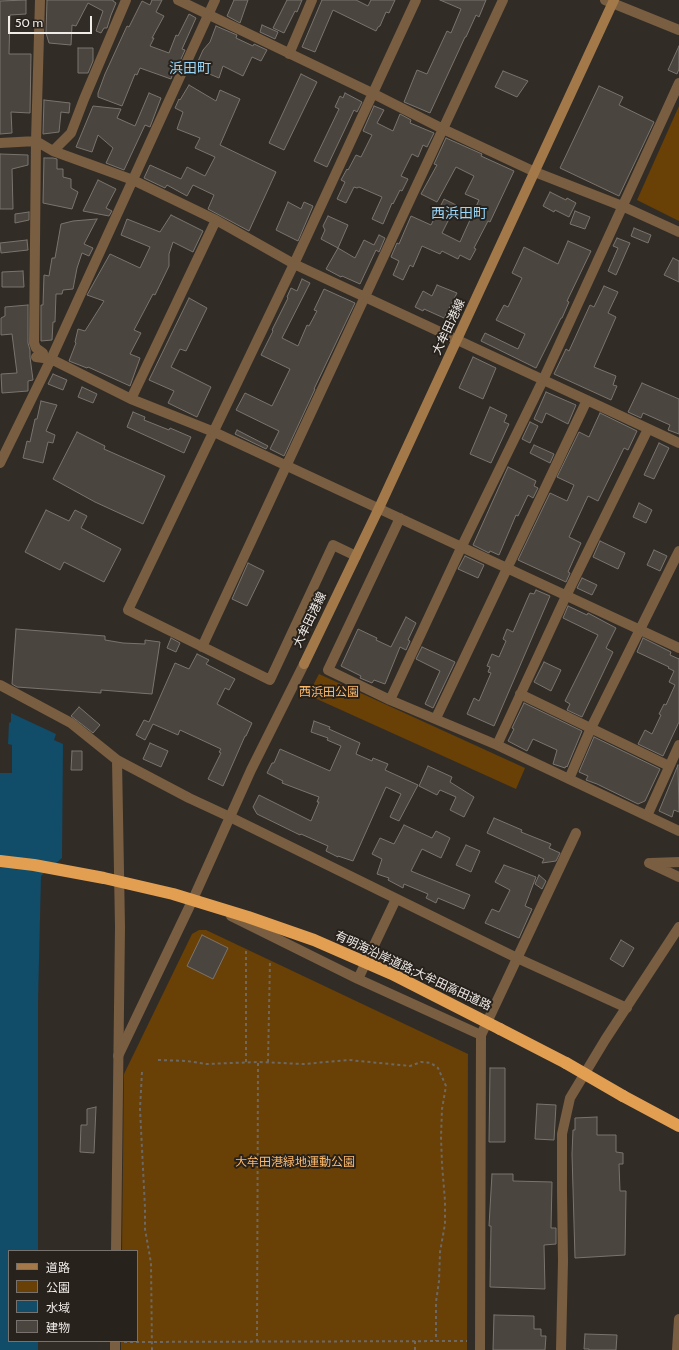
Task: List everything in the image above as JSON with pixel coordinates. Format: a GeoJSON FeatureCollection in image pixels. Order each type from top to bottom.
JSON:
{"type":"FeatureCollection","features":[{"type":"Feature","properties":{"kind":"highway","name":"有明海沿岸道路;大牟田高田道路"},"geometry":{"type":"LineString","coordinates":[[0,861],[34,865],[104,878],[173,894],[248,917],[314,940],[392,974],[500,1029],[566,1063],[679,1126]]}},
{"type":"Feature","properties":{"kind":"main road","name":"大牟田港線"},"geometry":{"type":"LineString","coordinates":[[304,664],[535,172],[610,1]]}},
{"type":"Feature","properties":{"kind":"street"},"geometry":{"type":"LineString","coordinates":[[40,0],[36,141],[34,343],[36,348],[43,353],[36,357],[51,359],[131,399],[214,432],[679,648]]}},
{"type":"Feature","properties":{"kind":"street"},"geometry":{"type":"LineString","coordinates":[[53,151],[71,133],[126,0]]}},
{"type":"Feature","properties":{"kind":"street"},"geometry":{"type":"LineString","coordinates":[[178,0],[535,172],[622,206],[679,232]]}},
{"type":"Feature","properties":{"kind":"street"},"geometry":{"type":"LineString","coordinates":[[0,463],[51,359],[215,0]]}},
{"type":"Feature","properties":{"kind":"street"},"geometry":{"type":"LineString","coordinates":[[289,54],[312,0]]}},
{"type":"Feature","properties":{"kind":"street"},"geometry":{"type":"LineString","coordinates":[[356,556],[333,545],[270,680],[128,610],[294,264],[416,0]]}},
{"type":"Feature","properties":{"kind":"street"},"geometry":{"type":"LineString","coordinates":[[202,647],[503,0]]}},
{"type":"Feature","properties":{"kind":"street"},"geometry":{"type":"LineString","coordinates":[[610,1],[679,30]]}},
{"type":"Feature","properties":{"kind":"street"},"geometry":{"type":"LineString","coordinates":[[390,700],[461,548],[543,380],[679,83]]}},
{"type":"Feature","properties":{"kind":"street"},"geometry":{"type":"LineString","coordinates":[[0,143],[36,141],[53,151],[133,180],[216,220],[294,264],[679,443]]}},
{"type":"Feature","properties":{"kind":"street"},"geometry":{"type":"LineString","coordinates":[[131,399],[216,220]]}},
{"type":"Feature","properties":{"kind":"street"},"geometry":{"type":"LineString","coordinates":[[436,718],[587,400]]}},
{"type":"Feature","properties":{"kind":"street"},"geometry":{"type":"LineString","coordinates":[[497,745],[566,596],[648,428]]}},
{"type":"Feature","properties":{"kind":"street"},"geometry":{"type":"LineString","coordinates":[[400,518],[328,670],[390,700],[436,718],[569,778],[679,831]]}},
{"type":"Feature","properties":{"kind":"street"},"geometry":{"type":"LineString","coordinates":[[569,778],[591,728],[679,551]]}},
{"type":"Feature","properties":{"kind":"street"},"geometry":{"type":"LineString","coordinates":[[118,1056],[194,898],[251,770],[304,664]]}},
{"type":"Feature","properties":{"kind":"street"},"geometry":{"type":"LineString","coordinates":[[0,685],[71,723],[117,760],[189,798],[517,958],[627,1008]]}},
{"type":"Feature","properties":{"kind":"street"},"geometry":{"type":"LineString","coordinates":[[520,694],[669,766]]}},
{"type":"Feature","properties":{"kind":"street"},"geometry":{"type":"LineString","coordinates":[[647,816],[679,745]]}},
{"type":"Feature","properties":{"kind":"street"},"geometry":{"type":"LineString","coordinates":[[116,1250],[120,927],[117,760]]}},
{"type":"Feature","properties":{"kind":"street"},"geometry":{"type":"LineString","coordinates":[[480,1350],[481,1035],[576,833]]}},
{"type":"Feature","properties":{"kind":"street"},"geometry":{"type":"LineString","coordinates":[[679,862],[648,863],[679,877]]}},
{"type":"Feature","properties":{"kind":"street"},"geometry":{"type":"LineString","coordinates":[[194,898],[358,978],[481,1035]]}},
{"type":"Feature","properties":{"kind":"street"},"geometry":{"type":"LineString","coordinates":[[358,978],[396,899]]}},
{"type":"Feature","properties":{"kind":"street"},"geometry":{"type":"LineString","coordinates":[[561,1350],[563,1262],[562,1134],[570,1098],[605,1040],[679,927]]}},
{"type":"Feature","properties":{"kind":"street"},"geometry":{"type":"LineString","coordinates":[[677,1350],[679,1319]]}},
{"type":"Feature","properties":{"kind":"path"},"geometry":{"type":"LineString","coordinates":[[246,948],[246,1062]]}},
{"type":"Feature","properties":{"kind":"path"},"geometry":{"type":"LineString","coordinates":[[268,1062],[270,960]]}},
{"type":"Feature","properties":{"kind":"path"},"geometry":{"type":"LineString","coordinates":[[158,1060],[187,1061],[206,1064],[246,1062],[304,1064],[349,1060],[410,1066],[421,1062],[431,1063],[438,1068],[446,1086],[442,1110],[441,1137],[445,1224],[440,1252],[439,1281],[436,1302],[436,1341]]}},
{"type":"Feature","properties":{"kind":"path"},"geometry":{"type":"LineString","coordinates":[[257,1342],[258,1062]]}},
{"type":"Feature","properties":{"kind":"path"},"geometry":{"type":"LineString","coordinates":[[142,1072],[140,1109],[144,1167],[145,1229],[151,1263],[152,1350]]}},
{"type":"Feature","properties":{"kind":"path"},"geometry":{"type":"LineString","coordinates":[[414,1341],[414,1350]]}},
{"type":"Feature","properties":{"kind":"path"},"geometry":{"type":"LineString","coordinates":[[138,1342],[467,1341]]}},
{"type":"Feature","properties":{"kind":"green space"},"geometry":{"type":"Polygon","coordinates":[[[679,106],[679,221],[637,200],[679,106]]]}},
{"type":"Feature","properties":{"kind":"green space","name":"西浜田公園"},"geometry":{"type":"Polygon","coordinates":[[[319,674],[525,768],[516,789],[308,695],[319,674]]]}},
{"type":"Feature","properties":{"kind":"green space","name":"大牟田港緑地運動公園"},"geometry":{"type":"Polygon","coordinates":[[[199,930],[206,930],[468,1054],[467,1350],[121,1350],[121,1342],[138,1342],[138,1250],[122,1250],[124,1074],[192,934],[199,930]]]}},
{"type":"Feature","properties":{"kind":"water"},"geometry":{"type":"Polygon","coordinates":[[[11,713],[56,734],[54,740],[63,744],[62,858],[41,876],[38,1002],[38,1250],[8,1250],[8,1342],[38,1342],[38,1350],[0,1350],[0,773],[12,773],[12,745],[8,744],[9,723],[11,722],[11,713]]]}},
{"type":"Feature","properties":{"kind":"building"},"geometry":{"type":"Polygon","coordinates":[[[26,0],[26,14],[10,15],[9,54],[31,54],[30,113],[11,112],[12,133],[0,134],[0,1],[26,0]]]}},
{"type":"Feature","properties":{"kind":"building"},"geometry":{"type":"Polygon","coordinates":[[[47,0],[113,0],[116,3],[107,28],[104,28],[101,33],[96,31],[103,11],[88,3],[76,26],[72,25],[71,45],[49,43],[46,33],[47,0]]]}},
{"type":"Feature","properties":{"kind":"building"},"geometry":{"type":"Polygon","coordinates":[[[152,0],[162,0],[156,12],[164,16],[152,38],[154,38],[150,46],[169,53],[176,35],[178,36],[189,14],[196,18],[182,49],[185,50],[178,65],[176,63],[171,79],[140,68],[137,75],[135,74],[122,106],[98,97],[105,74],[127,26],[129,27],[142,1],[150,5],[152,0]]]}},
{"type":"Feature","properties":{"kind":"building"},"geometry":{"type":"Polygon","coordinates":[[[234,0],[248,0],[240,23],[227,16],[234,0]]]}},
{"type":"Feature","properties":{"kind":"building"},"geometry":{"type":"Polygon","coordinates":[[[287,0],[302,0],[297,12],[295,11],[284,33],[273,28],[287,0]]]}},
{"type":"Feature","properties":{"kind":"building"},"geometry":{"type":"Polygon","coordinates":[[[322,0],[356,0],[368,6],[371,0],[395,0],[389,13],[386,12],[380,26],[376,31],[333,10],[315,52],[302,47],[322,0]]]}},
{"type":"Feature","properties":{"kind":"building"},"geometry":{"type":"Polygon","coordinates":[[[440,0],[486,0],[479,17],[476,15],[465,37],[430,113],[404,102],[417,70],[427,74],[447,31],[451,33],[461,9],[440,0]]]}},
{"type":"Feature","properties":{"kind":"building"},"geometry":{"type":"Polygon","coordinates":[[[262,25],[278,32],[275,39],[260,32],[262,25]]]}},
{"type":"Feature","properties":{"kind":"building"},"geometry":{"type":"Polygon","coordinates":[[[216,26],[237,35],[236,38],[253,46],[254,44],[267,50],[261,61],[252,57],[243,76],[223,66],[219,78],[195,68],[203,50],[210,42],[216,26]]]}},
{"type":"Feature","properties":{"kind":"building"},"geometry":{"type":"Polygon","coordinates":[[[679,46],[679,69],[677,74],[668,70],[679,46]]]}},
{"type":"Feature","properties":{"kind":"building"},"geometry":{"type":"Polygon","coordinates":[[[78,48],[93,48],[93,61],[88,73],[78,73],[78,48]]]}},
{"type":"Feature","properties":{"kind":"building"},"geometry":{"type":"Polygon","coordinates":[[[503,71],[528,81],[517,97],[495,87],[503,71]]]}},
{"type":"Feature","properties":{"kind":"building"},"geometry":{"type":"Polygon","coordinates":[[[301,74],[317,82],[284,150],[269,143],[301,74]]]}},
{"type":"Feature","properties":{"kind":"building"},"geometry":{"type":"Polygon","coordinates":[[[189,85],[216,101],[220,90],[240,99],[220,145],[276,172],[249,231],[208,209],[214,195],[193,185],[187,196],[167,185],[165,188],[144,178],[150,165],[181,179],[187,167],[205,176],[215,157],[195,148],[200,138],[177,129],[183,112],[175,108],[179,99],[180,100],[189,85]]]}},
{"type":"Feature","properties":{"kind":"building"},"geometry":{"type":"Polygon","coordinates":[[[599,86],[623,97],[619,105],[654,122],[619,196],[560,168],[599,86]]]}},
{"type":"Feature","properties":{"kind":"building"},"geometry":{"type":"Polygon","coordinates":[[[149,93],[161,98],[150,127],[145,125],[124,170],[106,163],[113,148],[98,135],[92,152],[76,147],[93,106],[121,109],[117,118],[135,126],[149,93]]]}},
{"type":"Feature","properties":{"kind":"building"},"geometry":{"type":"Polygon","coordinates":[[[345,93],[362,102],[357,112],[354,110],[327,167],[314,161],[339,109],[335,107],[340,96],[343,98],[345,93]]]}},
{"type":"Feature","properties":{"kind":"building"},"geometry":{"type":"Polygon","coordinates":[[[44,100],[70,103],[69,113],[61,112],[59,132],[43,134],[44,100]]]}},
{"type":"Feature","properties":{"kind":"building"},"geometry":{"type":"Polygon","coordinates":[[[374,106],[384,110],[377,123],[393,131],[400,114],[411,120],[410,123],[434,133],[427,147],[423,145],[418,157],[412,154],[401,176],[408,179],[402,191],[400,190],[393,204],[392,203],[383,224],[372,219],[382,197],[359,187],[354,187],[346,203],[337,199],[345,182],[341,180],[347,169],[348,170],[356,155],[361,157],[372,135],[363,131],[374,106]]]}},
{"type":"Feature","properties":{"kind":"building"},"geometry":{"type":"Polygon","coordinates":[[[446,138],[482,154],[481,156],[514,171],[490,222],[488,221],[474,248],[476,249],[470,260],[460,255],[458,259],[442,251],[440,254],[422,246],[413,267],[410,265],[403,280],[393,275],[399,261],[391,257],[397,243],[399,244],[411,216],[431,225],[444,199],[456,205],[442,233],[460,242],[479,200],[465,194],[474,176],[456,167],[437,202],[421,194],[437,165],[434,164],[446,138]]]}},
{"type":"Feature","properties":{"kind":"building"},"geometry":{"type":"Polygon","coordinates":[[[0,154],[28,155],[28,165],[12,169],[13,209],[0,209],[0,154]]]}},
{"type":"Feature","properties":{"kind":"building"},"geometry":{"type":"Polygon","coordinates":[[[44,158],[57,159],[57,169],[63,169],[63,177],[71,179],[71,188],[78,192],[72,209],[43,203],[44,158]]]}},
{"type":"Feature","properties":{"kind":"building"},"geometry":{"type":"Polygon","coordinates":[[[98,180],[116,189],[106,208],[112,211],[109,216],[83,211],[98,180]]]}},
{"type":"Feature","properties":{"kind":"building"},"geometry":{"type":"Polygon","coordinates":[[[550,192],[576,203],[569,217],[555,210],[554,212],[543,206],[550,192]]]}},
{"type":"Feature","properties":{"kind":"building"},"geometry":{"type":"Polygon","coordinates":[[[288,202],[301,209],[304,202],[313,206],[298,241],[276,230],[288,202]]]}},
{"type":"Feature","properties":{"kind":"building"},"geometry":{"type":"Polygon","coordinates":[[[575,211],[590,217],[585,229],[570,224],[575,211]]]}},
{"type":"Feature","properties":{"kind":"building"},"geometry":{"type":"Polygon","coordinates":[[[29,212],[29,220],[15,223],[15,214],[29,212]]]}},
{"type":"Feature","properties":{"kind":"building"},"geometry":{"type":"Polygon","coordinates":[[[171,215],[203,231],[193,252],[173,242],[169,254],[169,266],[155,295],[153,294],[134,330],[141,333],[130,354],[140,358],[130,386],[88,367],[87,368],[69,361],[76,343],[78,329],[85,331],[104,301],[87,295],[110,254],[140,268],[150,247],[121,235],[127,219],[160,232],[171,215]]]}},
{"type":"Feature","properties":{"kind":"building"},"geometry":{"type":"Polygon","coordinates":[[[328,216],[348,225],[338,248],[321,239],[325,230],[323,226],[328,216]]]}},
{"type":"Feature","properties":{"kind":"building"},"geometry":{"type":"Polygon","coordinates":[[[97,219],[84,244],[93,248],[89,256],[82,253],[77,268],[73,289],[63,290],[62,294],[56,294],[55,322],[53,322],[52,340],[41,341],[41,305],[43,305],[44,275],[49,276],[52,258],[55,258],[61,224],[73,221],[97,219]]]}},
{"type":"Feature","properties":{"kind":"building"},"geometry":{"type":"Polygon","coordinates":[[[634,228],[651,235],[648,243],[631,236],[634,228]]]}},
{"type":"Feature","properties":{"kind":"building"},"geometry":{"type":"Polygon","coordinates":[[[379,235],[385,238],[379,252],[376,250],[360,284],[342,276],[341,277],[326,269],[338,248],[355,258],[364,240],[374,245],[379,235]]]}},
{"type":"Feature","properties":{"kind":"building"},"geometry":{"type":"Polygon","coordinates":[[[617,238],[630,243],[616,275],[608,271],[618,248],[613,246],[617,238]]]}},
{"type":"Feature","properties":{"kind":"building"},"geometry":{"type":"Polygon","coordinates":[[[27,240],[28,250],[1,253],[0,243],[27,240]]]}},
{"type":"Feature","properties":{"kind":"building"},"geometry":{"type":"Polygon","coordinates":[[[568,241],[591,251],[567,301],[569,302],[562,318],[536,368],[481,341],[485,333],[518,349],[525,334],[496,320],[504,305],[508,307],[522,278],[512,273],[524,247],[558,264],[568,241]]]}},
{"type":"Feature","properties":{"kind":"building"},"geometry":{"type":"Polygon","coordinates":[[[673,258],[679,261],[679,282],[664,275],[673,258]]]}},
{"type":"Feature","properties":{"kind":"building"},"geometry":{"type":"Polygon","coordinates":[[[23,271],[24,287],[2,287],[2,272],[23,271]]]}},
{"type":"Feature","properties":{"kind":"building"},"geometry":{"type":"Polygon","coordinates":[[[302,279],[310,283],[282,338],[298,346],[307,325],[309,326],[317,311],[314,310],[324,289],[355,303],[284,456],[270,449],[279,431],[236,410],[245,393],[272,406],[290,369],[261,355],[288,298],[287,297],[291,288],[297,291],[302,279]]]}},
{"type":"Feature","properties":{"kind":"building"},"geometry":{"type":"Polygon","coordinates":[[[437,285],[457,293],[444,318],[424,309],[423,311],[415,307],[423,291],[432,296],[437,285]]]}},
{"type":"Feature","properties":{"kind":"building"},"geometry":{"type":"Polygon","coordinates":[[[604,286],[618,292],[608,313],[616,317],[594,367],[616,376],[613,385],[617,386],[611,400],[554,374],[566,349],[569,351],[590,305],[594,307],[604,286]]]}},
{"type":"Feature","properties":{"kind":"building"},"geometry":{"type":"Polygon","coordinates":[[[189,298],[207,308],[186,351],[180,349],[171,367],[211,387],[197,417],[168,403],[174,391],[149,380],[189,298]]]}},
{"type":"Feature","properties":{"kind":"building"},"geometry":{"type":"Polygon","coordinates":[[[28,305],[28,343],[33,380],[28,381],[28,391],[2,393],[1,374],[17,373],[12,334],[1,335],[1,318],[5,316],[5,307],[28,305]]]}},
{"type":"Feature","properties":{"kind":"building"},"geometry":{"type":"Polygon","coordinates":[[[473,357],[496,368],[483,399],[459,388],[473,357]]]}},
{"type":"Feature","properties":{"kind":"building"},"geometry":{"type":"Polygon","coordinates":[[[53,374],[67,380],[63,390],[48,384],[53,374]]]}},
{"type":"Feature","properties":{"kind":"building"},"geometry":{"type":"Polygon","coordinates":[[[642,383],[679,399],[679,434],[668,430],[670,425],[643,413],[641,418],[628,412],[642,383]]]}},
{"type":"Feature","properties":{"kind":"building"},"geometry":{"type":"Polygon","coordinates":[[[82,387],[97,394],[93,403],[78,397],[82,387]]]}},
{"type":"Feature","properties":{"kind":"building"},"geometry":{"type":"Polygon","coordinates":[[[546,392],[576,405],[568,424],[546,413],[542,423],[534,419],[546,392]]]}},
{"type":"Feature","properties":{"kind":"building"},"geometry":{"type":"Polygon","coordinates":[[[41,401],[57,405],[46,431],[55,435],[53,443],[48,442],[43,463],[23,458],[27,441],[30,442],[41,401]]]}},
{"type":"Feature","properties":{"kind":"building"},"geometry":{"type":"Polygon","coordinates":[[[490,407],[507,415],[504,422],[509,424],[491,463],[470,454],[490,407]]]}},
{"type":"Feature","properties":{"kind":"building"},"geometry":{"type":"Polygon","coordinates":[[[133,412],[145,417],[144,420],[169,430],[170,428],[191,437],[184,453],[127,427],[133,412]]]}},
{"type":"Feature","properties":{"kind":"building"},"geometry":{"type":"Polygon","coordinates":[[[600,413],[637,431],[628,450],[624,448],[598,501],[588,496],[569,537],[581,543],[568,572],[570,573],[566,582],[518,560],[550,493],[567,501],[574,485],[557,477],[579,432],[589,437],[600,413]]]}},
{"type":"Feature","properties":{"kind":"building"},"geometry":{"type":"Polygon","coordinates":[[[530,422],[538,426],[530,443],[522,439],[530,422]]]}},
{"type":"Feature","properties":{"kind":"building"},"geometry":{"type":"Polygon","coordinates":[[[237,430],[268,446],[266,449],[235,434],[237,430]]]}},
{"type":"Feature","properties":{"kind":"building"},"geometry":{"type":"Polygon","coordinates":[[[77,432],[105,446],[104,449],[165,476],[143,524],[95,502],[53,479],[77,432]]]}},
{"type":"Feature","properties":{"kind":"building"},"geometry":{"type":"Polygon","coordinates":[[[659,443],[669,448],[654,479],[644,475],[659,443]]]}},
{"type":"Feature","properties":{"kind":"building"},"geometry":{"type":"Polygon","coordinates":[[[534,445],[554,454],[550,463],[530,453],[534,445]]]}},
{"type":"Feature","properties":{"kind":"building"},"geometry":{"type":"Polygon","coordinates":[[[508,467],[536,481],[534,486],[538,488],[533,498],[528,495],[518,516],[516,515],[499,555],[490,551],[489,553],[473,545],[508,467]]]}},
{"type":"Feature","properties":{"kind":"building"},"geometry":{"type":"Polygon","coordinates":[[[639,503],[652,510],[646,523],[633,517],[639,503]]]}},
{"type":"Feature","properties":{"kind":"building"},"geometry":{"type":"Polygon","coordinates":[[[46,510],[69,521],[75,510],[87,516],[81,528],[121,549],[104,582],[64,562],[60,570],[25,552],[46,510]]]}},
{"type":"Feature","properties":{"kind":"building"},"geometry":{"type":"Polygon","coordinates":[[[600,541],[625,553],[618,569],[593,557],[600,541]]]}},
{"type":"Feature","properties":{"kind":"building"},"geometry":{"type":"Polygon","coordinates":[[[654,550],[667,556],[660,571],[647,565],[654,550]]]}},
{"type":"Feature","properties":{"kind":"building"},"geometry":{"type":"Polygon","coordinates":[[[465,556],[484,565],[478,578],[458,569],[465,556]]]}},
{"type":"Feature","properties":{"kind":"building"},"geometry":{"type":"Polygon","coordinates":[[[248,563],[264,571],[247,606],[232,599],[248,563]]]}},
{"type":"Feature","properties":{"kind":"building"},"geometry":{"type":"Polygon","coordinates":[[[582,578],[597,585],[592,595],[577,588],[582,578]]]}},
{"type":"Feature","properties":{"kind":"building"},"geometry":{"type":"Polygon","coordinates":[[[536,590],[550,596],[494,726],[467,714],[474,698],[479,701],[491,673],[488,672],[490,667],[487,666],[492,654],[499,657],[506,641],[503,639],[507,629],[513,632],[530,593],[534,594],[536,590]]]}},
{"type":"Feature","properties":{"kind":"building"},"geometry":{"type":"Polygon","coordinates":[[[568,606],[587,615],[588,613],[616,628],[606,648],[613,652],[582,717],[567,710],[570,704],[565,701],[598,635],[563,618],[568,606]]]}},
{"type":"Feature","properties":{"kind":"building"},"geometry":{"type":"Polygon","coordinates":[[[406,617],[416,623],[408,640],[410,641],[406,650],[400,647],[385,684],[374,680],[372,683],[360,678],[361,676],[341,666],[358,629],[391,647],[406,617]]]}},
{"type":"Feature","properties":{"kind":"building"},"geometry":{"type":"Polygon","coordinates":[[[16,629],[105,636],[105,640],[123,643],[145,644],[145,640],[160,642],[152,694],[101,690],[101,693],[17,687],[12,684],[16,629]]]}},
{"type":"Feature","properties":{"kind":"building"},"geometry":{"type":"Polygon","coordinates":[[[171,638],[180,643],[176,652],[167,648],[171,638]]]}},
{"type":"Feature","properties":{"kind":"building"},"geometry":{"type":"Polygon","coordinates":[[[643,638],[671,652],[670,655],[679,659],[679,722],[663,756],[638,744],[645,730],[652,734],[661,715],[659,714],[664,704],[666,705],[675,685],[669,682],[674,671],[668,668],[669,667],[637,652],[643,638]]]}},
{"type":"Feature","properties":{"kind":"building"},"geometry":{"type":"Polygon","coordinates":[[[422,647],[455,662],[433,708],[425,704],[440,671],[416,659],[422,647]]]}},
{"type":"Feature","properties":{"kind":"building"},"geometry":{"type":"Polygon","coordinates":[[[197,654],[209,660],[206,664],[235,679],[229,690],[225,688],[217,704],[252,723],[223,786],[208,779],[221,753],[219,752],[221,749],[180,730],[178,735],[153,724],[145,740],[136,735],[144,720],[149,722],[175,663],[189,669],[197,654]]]}},
{"type":"Feature","properties":{"kind":"building"},"geometry":{"type":"Polygon","coordinates":[[[544,662],[561,670],[551,691],[534,682],[544,662]]]}},
{"type":"Feature","properties":{"kind":"building"},"geometry":{"type":"Polygon","coordinates":[[[524,703],[582,731],[567,767],[566,766],[565,768],[553,764],[557,750],[533,739],[527,751],[508,741],[514,729],[512,728],[524,703]]]}},
{"type":"Feature","properties":{"kind":"building"},"geometry":{"type":"Polygon","coordinates":[[[79,707],[100,725],[93,733],[71,716],[79,707]]]}},
{"type":"Feature","properties":{"kind":"building"},"geometry":{"type":"Polygon","coordinates":[[[314,721],[330,727],[329,729],[360,743],[356,754],[372,761],[373,758],[388,764],[385,770],[418,785],[399,821],[390,817],[401,794],[386,787],[353,861],[338,857],[326,851],[328,846],[301,834],[300,835],[257,814],[253,807],[259,795],[311,821],[319,802],[317,802],[319,797],[282,783],[283,781],[267,773],[272,763],[274,763],[280,749],[330,771],[341,746],[327,740],[328,738],[311,732],[314,721]]]}},
{"type":"Feature","properties":{"kind":"building"},"geometry":{"type":"Polygon","coordinates":[[[594,737],[660,769],[645,801],[638,804],[586,780],[588,776],[579,772],[594,737]]]}},
{"type":"Feature","properties":{"kind":"building"},"geometry":{"type":"Polygon","coordinates":[[[150,743],[168,751],[161,767],[143,759],[150,743]]]}},
{"type":"Feature","properties":{"kind":"building"},"geometry":{"type":"Polygon","coordinates":[[[72,751],[82,751],[82,770],[71,770],[72,751]]]}},
{"type":"Feature","properties":{"kind":"building"},"geometry":{"type":"Polygon","coordinates":[[[678,765],[679,812],[674,810],[672,817],[659,811],[678,765]]]}},
{"type":"Feature","properties":{"kind":"building"},"geometry":{"type":"Polygon","coordinates":[[[428,766],[452,777],[450,782],[474,797],[464,817],[450,810],[456,797],[440,790],[437,795],[419,786],[428,766]]]}},
{"type":"Feature","properties":{"kind":"building"},"geometry":{"type":"Polygon","coordinates":[[[494,818],[522,830],[521,832],[551,844],[549,848],[560,853],[556,861],[542,863],[544,859],[487,833],[494,818]]]}},
{"type":"Feature","properties":{"kind":"building"},"geometry":{"type":"Polygon","coordinates":[[[404,825],[432,838],[436,831],[450,838],[441,858],[422,849],[411,871],[470,895],[464,909],[438,898],[436,903],[426,898],[428,894],[404,884],[403,888],[388,880],[389,878],[377,874],[382,859],[372,854],[380,838],[394,844],[404,825]]]}},
{"type":"Feature","properties":{"kind":"building"},"geometry":{"type":"Polygon","coordinates":[[[466,845],[480,851],[471,872],[456,865],[466,845]]]}},
{"type":"Feature","properties":{"kind":"building"},"geometry":{"type":"Polygon","coordinates":[[[504,865],[536,877],[525,906],[532,909],[519,938],[485,923],[492,909],[499,912],[510,890],[495,882],[504,865]]]}},
{"type":"Feature","properties":{"kind":"building"},"geometry":{"type":"Polygon","coordinates":[[[539,875],[546,881],[542,889],[535,884],[539,875]]]}},
{"type":"Feature","properties":{"kind":"building"},"geometry":{"type":"Polygon","coordinates":[[[202,935],[228,948],[213,979],[187,966],[202,935]]]}},
{"type":"Feature","properties":{"kind":"building"},"geometry":{"type":"Polygon","coordinates":[[[621,940],[634,948],[623,967],[610,959],[621,940]]]}},
{"type":"Feature","properties":{"kind":"building"},"geometry":{"type":"Polygon","coordinates":[[[490,1068],[505,1068],[505,1142],[489,1142],[490,1068]]]}},
{"type":"Feature","properties":{"kind":"building"},"geometry":{"type":"Polygon","coordinates":[[[537,1104],[556,1105],[554,1140],[535,1139],[537,1104]]]}},
{"type":"Feature","properties":{"kind":"building"},"geometry":{"type":"Polygon","coordinates":[[[96,1107],[94,1153],[80,1152],[81,1125],[87,1125],[87,1109],[96,1107]]]}},
{"type":"Feature","properties":{"kind":"building"},"geometry":{"type":"Polygon","coordinates":[[[597,1117],[597,1135],[616,1135],[616,1152],[623,1153],[623,1164],[619,1164],[620,1191],[626,1191],[625,1255],[575,1258],[572,1154],[573,1130],[575,1130],[575,1118],[597,1117]]]}},
{"type":"Feature","properties":{"kind":"building"},"geometry":{"type":"Polygon","coordinates":[[[492,1174],[513,1174],[513,1181],[552,1182],[551,1228],[556,1228],[556,1244],[544,1245],[545,1289],[490,1287],[491,1226],[489,1226],[492,1174]]]}},
{"type":"Feature","properties":{"kind":"building"},"geometry":{"type":"Polygon","coordinates":[[[494,1315],[534,1316],[534,1329],[541,1329],[541,1336],[546,1336],[545,1350],[493,1350],[494,1315]]]}},
{"type":"Feature","properties":{"kind":"building"},"geometry":{"type":"Polygon","coordinates":[[[585,1334],[617,1335],[616,1350],[584,1349],[585,1334]]]}},
{"type":"Feature","properties":{"kind":"district","name":"浜田町"},"geometry":{"type":"Point","coordinates":[190,69]}},
{"type":"Feature","properties":{"kind":"district","name":"西浜田町"},"geometry":{"type":"Point","coordinates":[459,214]}}]}
